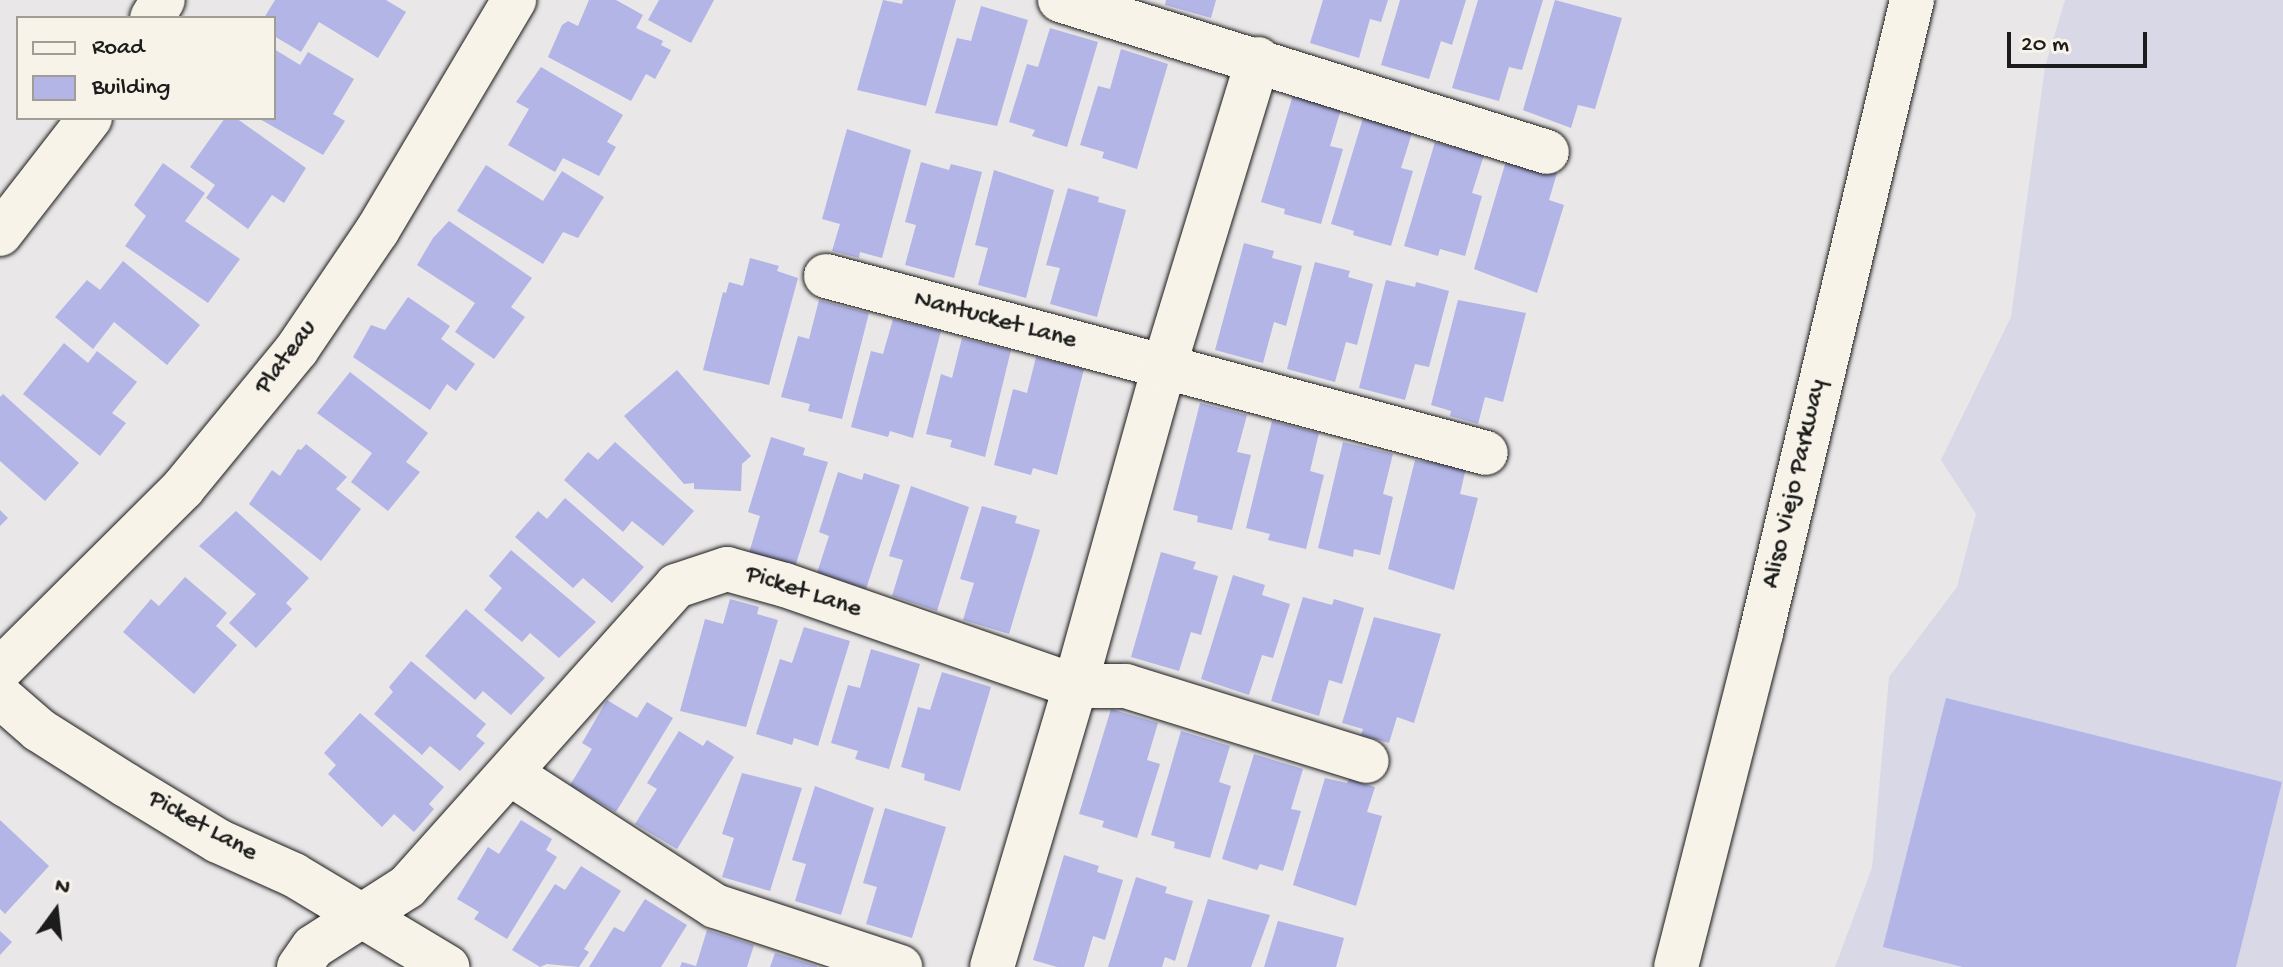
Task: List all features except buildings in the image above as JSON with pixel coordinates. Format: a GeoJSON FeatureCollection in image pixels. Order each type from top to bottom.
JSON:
{"type":"FeatureCollection","features":[{"type":"Feature","properties":{"kind":"street","name":"Plateau"},"geometry":{"type":"LineString","coordinates":[[0,670],[183,488],[297,349],[377,231],[514,0]]}},
{"type":"Feature","properties":{"kind":"street"},"geometry":{"type":"LineString","coordinates":[[1060,0],[1258,59],[1547,152]]}},
{"type":"Feature","properties":{"kind":"street","name":"Aliso Viejo Parkway"},"geometry":{"type":"LineString","coordinates":[[1676,967],[1912,0]]}},
{"type":"Feature","properties":{"kind":"street"},"geometry":{"type":"LineString","coordinates":[[992,967],[1164,367],[1258,59]]}},
{"type":"Feature","properties":{"kind":"street"},"geometry":{"type":"LineString","coordinates":[[0,234],[88,120]]}},
{"type":"Feature","properties":{"kind":"street","name":"Nantucket Lane"},"geometry":{"type":"LineString","coordinates":[[826,276],[1486,453]]}},
{"type":"Feature","properties":{"kind":"street","name":"Picket Lane"},"geometry":{"type":"LineString","coordinates":[[299,967],[313,947],[407,887],[676,586],[727,569],[785,585],[1075,686]]}},
{"type":"Feature","properties":{"kind":"street"},"geometry":{"type":"LineString","coordinates":[[1075,686],[1126,686],[1367,761]]}},
{"type":"Feature","properties":{"kind":"street","name":"Picket Lane"},"geometry":{"type":"LineString","coordinates":[[0,696],[39,730],[218,841],[294,875],[447,967]]}},
{"type":"Feature","properties":{"kind":"street"},"geometry":{"type":"LineString","coordinates":[[511,774],[715,906],[900,967]]}},
{"type":"Feature","properties":{"kind":"shaded area"},"geometry":{"type":"Polygon","coordinates":[[[2065,0],[2283,0],[2283,967],[1835,967],[1872,868],[1889,677],[1957,587],[1976,514],[1941,460],[2011,317],[2045,67],[2065,0]]]}}]}
